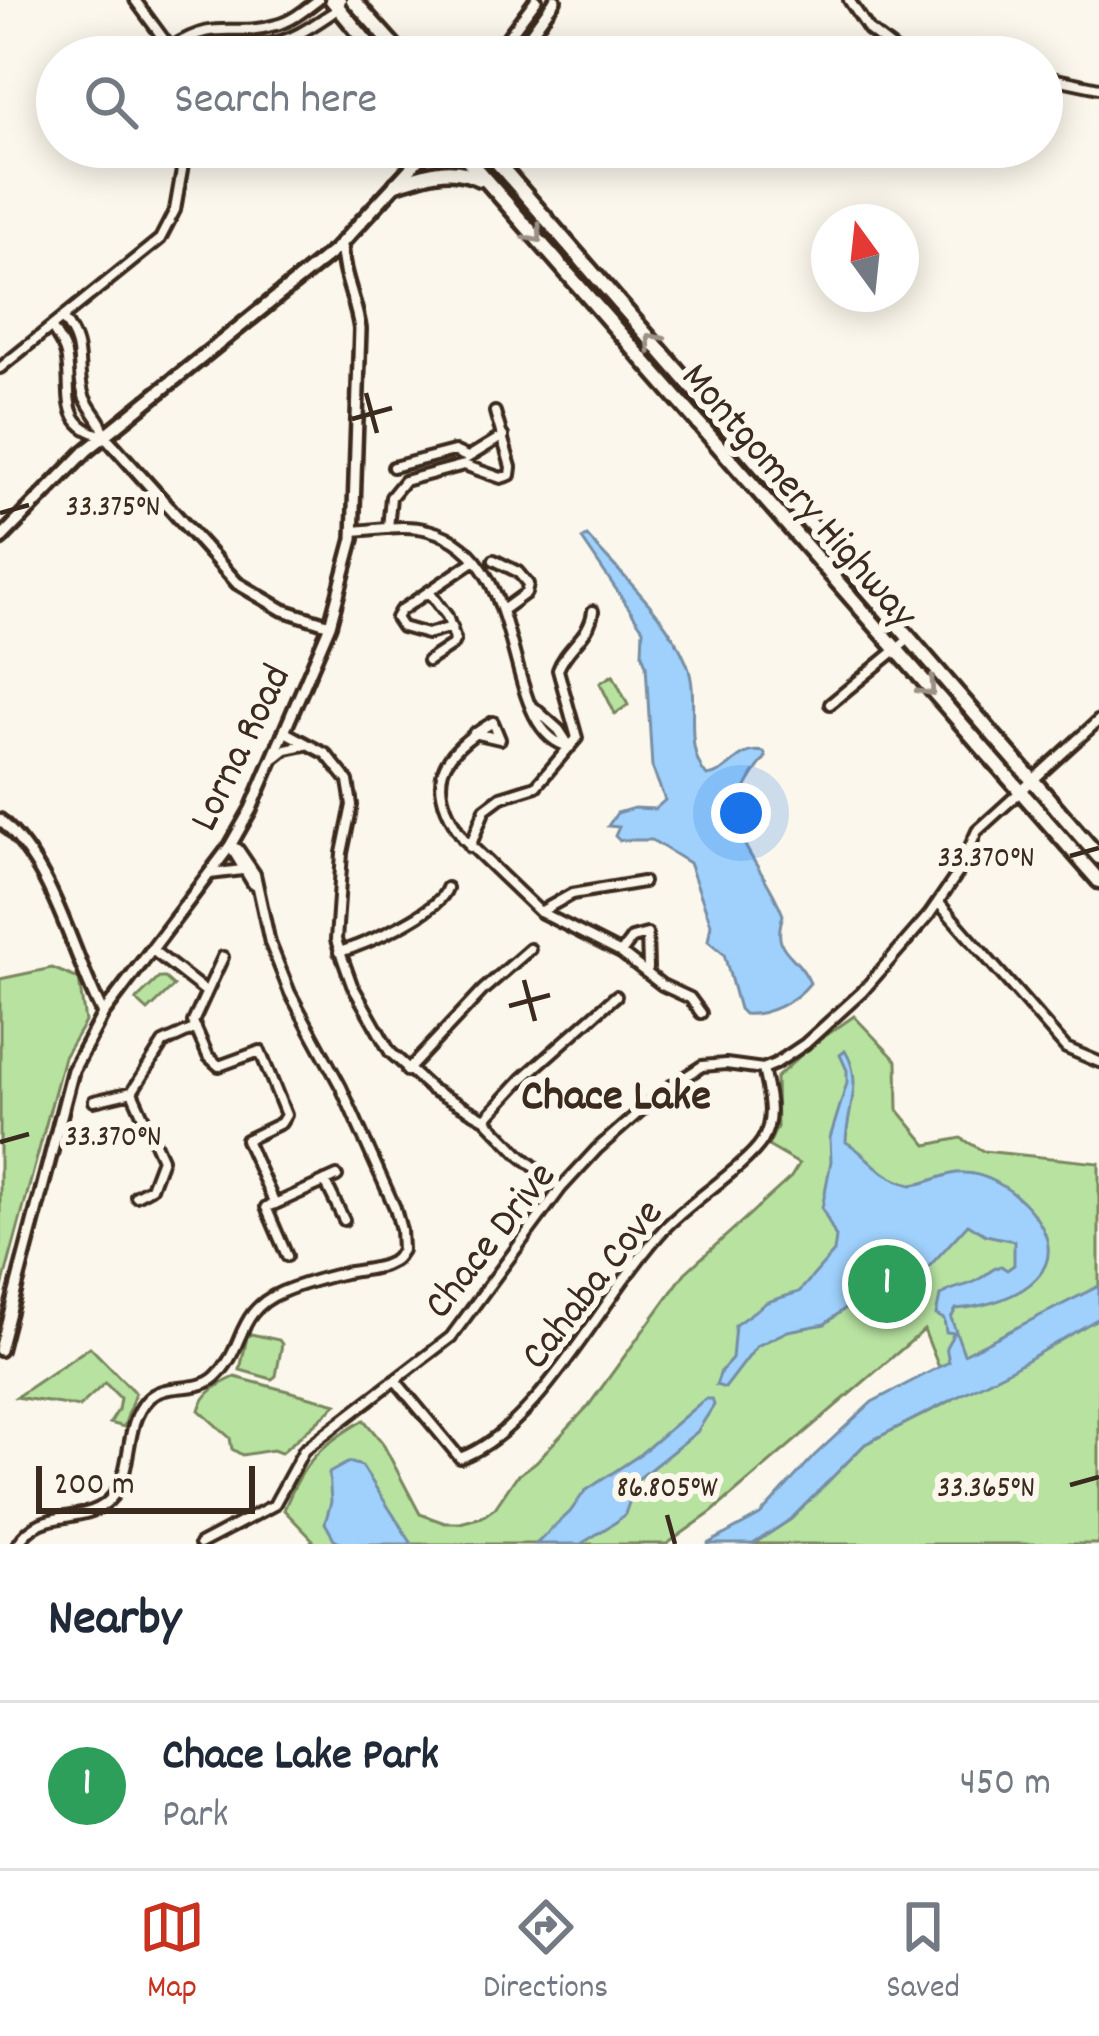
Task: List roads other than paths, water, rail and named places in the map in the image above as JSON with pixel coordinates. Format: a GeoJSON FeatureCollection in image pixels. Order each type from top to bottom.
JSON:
{"type":"FeatureCollection","features":[{"type":"Feature","properties":{"kind":"main road"},"geometry":{"type":"LineString","coordinates":[[353,0],[385,36]]}},
{"type":"Feature","properties":{"kind":"main road"},"geometry":{"type":"LineString","coordinates":[[337,3],[363,36]]}},
{"type":"Feature","properties":{"kind":"main road"},"geometry":{"type":"LineString","coordinates":[[0,539],[105,436],[342,243],[411,168]]}},
{"type":"Feature","properties":{"kind":"main road","name":"Montgomery Highway"},"geometry":{"type":"LineString","coordinates":[[477,168],[1099,881]]}},
{"type":"Feature","properties":{"kind":"main road","name":"Montgomery Highway"},"geometry":{"type":"LineString","coordinates":[[502,168],[1099,857]]}},
{"type":"Feature","properties":{"kind":"main road"},"geometry":{"type":"LineString","coordinates":[[396,184],[458,169],[490,183]]}},
{"type":"Feature","properties":{"kind":"street"},"geometry":{"type":"LineString","coordinates":[[135,0],[164,36]]}},
{"type":"Feature","properties":{"kind":"street"},"geometry":{"type":"LineString","coordinates":[[187,36],[210,28],[278,25],[318,0]]}},
{"type":"Feature","properties":{"kind":"street"},"geometry":{"type":"LineString","coordinates":[[509,36],[536,0]]}},
{"type":"Feature","properties":{"kind":"street"},"geometry":{"type":"LineString","coordinates":[[529,36],[555,0]]}},
{"type":"Feature","properties":{"kind":"street"},"geometry":{"type":"LineString","coordinates":[[849,0],[877,36]]}},
{"type":"Feature","properties":{"kind":"street"},"geometry":{"type":"LineString","coordinates":[[292,36],[337,3]]}},
{"type":"Feature","properties":{"kind":"street"},"geometry":{"type":"LineString","coordinates":[[1063,80],[1099,88]]}},
{"type":"Feature","properties":{"kind":"street"},"geometry":{"type":"LineString","coordinates":[[0,368],[141,258],[166,231],[183,168]]}},
{"type":"Feature","properties":{"kind":"street","name":"Lorna Road"},"geometry":{"type":"LineString","coordinates":[[0,1350],[73,1070],[103,1014],[230,845],[274,758],[347,571],[353,531],[360,328],[342,269],[342,243]]}},
{"type":"Feature","properties":{"kind":"street"},"geometry":{"type":"LineString","coordinates":[[313,269],[342,269]]}},
{"type":"Feature","properties":{"kind":"street"},"geometry":{"type":"LineString","coordinates":[[63,319],[80,347],[84,397],[102,421],[105,436],[237,583],[283,610],[329,625]]}},
{"type":"Feature","properties":{"kind":"street"},"geometry":{"type":"LineString","coordinates":[[52,328],[66,352],[71,411],[88,433],[105,436]]}},
{"type":"Feature","properties":{"kind":"street"},"geometry":{"type":"LineString","coordinates":[[393,467],[454,451],[501,478],[510,476],[495,412]]}},
{"type":"Feature","properties":{"kind":"street"},"geometry":{"type":"LineString","coordinates":[[388,528],[394,488],[466,461],[502,436]]}},
{"type":"Feature","properties":{"kind":"street"},"geometry":{"type":"LineString","coordinates":[[412,462],[416,477]]}},
{"type":"Feature","properties":{"kind":"street"},"geometry":{"type":"LineString","coordinates":[[353,531],[423,528],[437,532],[474,562],[504,609],[530,704],[548,736],[570,747]]}},
{"type":"Feature","properties":{"kind":"street"},"geometry":{"type":"LineString","coordinates":[[494,560],[518,572],[528,584],[526,592],[504,609]]}},
{"type":"Feature","properties":{"kind":"street"},"geometry":{"type":"LineString","coordinates":[[452,627],[427,634],[397,623],[400,611],[474,562]]}},
{"type":"Feature","properties":{"kind":"street"},"geometry":{"type":"LineString","coordinates":[[428,661],[455,639],[429,592]]}},
{"type":"Feature","properties":{"kind":"street"},"geometry":{"type":"LineString","coordinates":[[470,847],[484,809],[501,797],[536,786],[578,738],[558,670],[564,656],[585,634],[593,610]]}},
{"type":"Feature","properties":{"kind":"street"},"geometry":{"type":"LineString","coordinates":[[830,704],[909,639]]}},
{"type":"Feature","properties":{"kind":"street"},"geometry":{"type":"LineString","coordinates":[[764,1069],[789,1056],[862,992],[938,902],[977,831],[1099,720]]}},
{"type":"Feature","properties":{"kind":"street"},"geometry":{"type":"LineString","coordinates":[[285,732],[336,762],[351,794],[334,922],[339,952],[381,1036],[407,1071],[485,1119],[561,1188]]}},
{"type":"Feature","properties":{"kind":"street"},"geometry":{"type":"LineString","coordinates":[[474,734],[454,747],[441,778],[456,829],[470,847],[540,912],[621,952],[662,985],[690,998],[701,1013]]}},
{"type":"Feature","properties":{"kind":"street"},"geometry":{"type":"LineString","coordinates":[[274,758],[297,745],[312,745]]}},
{"type":"Feature","properties":{"kind":"street"},"geometry":{"type":"LineString","coordinates":[[0,820],[22,843],[44,878],[103,1014]]}},
{"type":"Feature","properties":{"kind":"street"},"geometry":{"type":"LineString","coordinates":[[230,845],[257,891]]}},
{"type":"Feature","properties":{"kind":"street"},"geometry":{"type":"LineString","coordinates":[[17,1544],[47,1518],[87,1513],[110,1499],[145,1401],[166,1390],[207,1383],[218,1374],[247,1318],[260,1304],[320,1279],[390,1263],[402,1250],[395,1208],[270,943],[251,866],[230,845]]}},
{"type":"Feature","properties":{"kind":"street"},"geometry":{"type":"LineString","coordinates":[[208,874],[245,870]]}},
{"type":"Feature","properties":{"kind":"street"},"geometry":{"type":"LineString","coordinates":[[540,912],[572,894],[643,882]]}},
{"type":"Feature","properties":{"kind":"street"},"geometry":{"type":"LineString","coordinates":[[339,952],[440,902],[446,888]]}},
{"type":"Feature","properties":{"kind":"street"},"geometry":{"type":"LineString","coordinates":[[938,902],[1066,1048],[1099,1062]]}},
{"type":"Feature","properties":{"kind":"street"},"geometry":{"type":"LineString","coordinates":[[621,952],[632,938],[647,934],[647,970]]}},
{"type":"Feature","properties":{"kind":"street"},"geometry":{"type":"LineString","coordinates":[[151,949],[205,991]]}},
{"type":"Feature","properties":{"kind":"street"},"geometry":{"type":"LineString","coordinates":[[407,1071],[483,990],[530,949]]}},
{"type":"Feature","properties":{"kind":"street"},"geometry":{"type":"LineString","coordinates":[[223,957],[193,1016],[208,1056],[219,1066],[260,1052],[286,1115],[281,1123],[246,1140],[275,1204]]}},
{"type":"Feature","properties":{"kind":"street"},"geometry":{"type":"LineString","coordinates":[[485,1119],[536,1066],[616,996]]}},
{"type":"Feature","properties":{"kind":"street"},"geometry":{"type":"LineString","coordinates":[[94,1101],[132,1092],[163,1043],[196,1028]]}},
{"type":"Feature","properties":{"kind":"street","name":"Chace Drive"},"geometry":{"type":"LineString","coordinates":[[200,1544],[274,1505],[304,1450],[452,1337],[561,1188],[620,1127],[690,1071],[726,1064],[764,1069]]}},
{"type":"Feature","properties":{"kind":"street","name":"Cahaba Cove"},"geometry":{"type":"LineString","coordinates":[[395,1380],[460,1463],[497,1435],[530,1404],[648,1246],[757,1148],[770,1120],[764,1069]]}},
{"type":"Feature","properties":{"kind":"street"},"geometry":{"type":"LineString","coordinates":[[132,1092],[162,1159],[151,1188],[136,1196]]}},
{"type":"Feature","properties":{"kind":"street"},"geometry":{"type":"LineString","coordinates":[[287,1256],[266,1208],[337,1176]]}},
{"type":"Feature","properties":{"kind":"street"},"geometry":{"type":"LineString","coordinates":[[326,1181],[344,1220]]}},
{"type":"Feature","properties":{"kind":"water"},"geometry":{"type":"Polygon","coordinates":[[[587,536],[679,646],[691,678],[695,751],[707,776],[747,753],[764,752],[766,757],[748,782],[738,822],[742,839],[783,915],[782,946],[810,983],[771,1010],[744,1014],[739,1009],[724,954],[708,941],[711,924],[689,863],[652,840],[619,840],[615,836],[619,827],[608,826],[617,813],[655,809],[665,800],[652,767],[643,629],[582,539],[587,536]]]}},
{"type":"Feature","properties":{"kind":"water"},"geometry":{"type":"Polygon","coordinates":[[[845,1051],[854,1084],[846,1142],[881,1171],[911,1185],[958,1173],[989,1179],[1017,1196],[1041,1225],[1048,1245],[1046,1263],[1037,1278],[1002,1299],[956,1309],[951,1318],[964,1354],[1099,1286],[1099,1318],[865,1444],[791,1519],[753,1544],[707,1544],[760,1515],[872,1402],[949,1362],[946,1347],[954,1333],[946,1332],[944,1319],[936,1315],[940,1296],[997,1267],[1007,1270],[1014,1265],[1014,1241],[986,1235],[968,1224],[914,1283],[861,1296],[825,1324],[788,1331],[757,1346],[725,1388],[716,1385],[732,1359],[735,1325],[767,1302],[799,1292],[834,1252],[836,1237],[822,1208],[831,1161],[830,1138],[847,1083],[840,1055],[845,1051]]]}},
{"type":"Feature","properties":{"kind":"water"},"geometry":{"type":"Polygon","coordinates":[[[705,1399],[712,1399],[714,1405],[697,1432],[637,1480],[625,1514],[616,1522],[581,1544],[536,1544],[585,1491],[638,1456],[705,1399]]]}},
{"type":"Feature","properties":{"kind":"water"},"geometry":{"type":"Polygon","coordinates":[[[349,1462],[362,1466],[412,1544],[344,1544],[334,1539],[325,1523],[331,1502],[329,1473],[349,1462]]]}},
{"type":"Feature","properties":{"kind":"place","name":"Chace Lake Park"},"geometry":{"type":"Point","coordinates":[887,1284]}},
{"type":"Feature","properties":{"kind":"district","name":"Chace Lake"},"geometry":{"type":"Point","coordinates":[616,1092]}}]}
